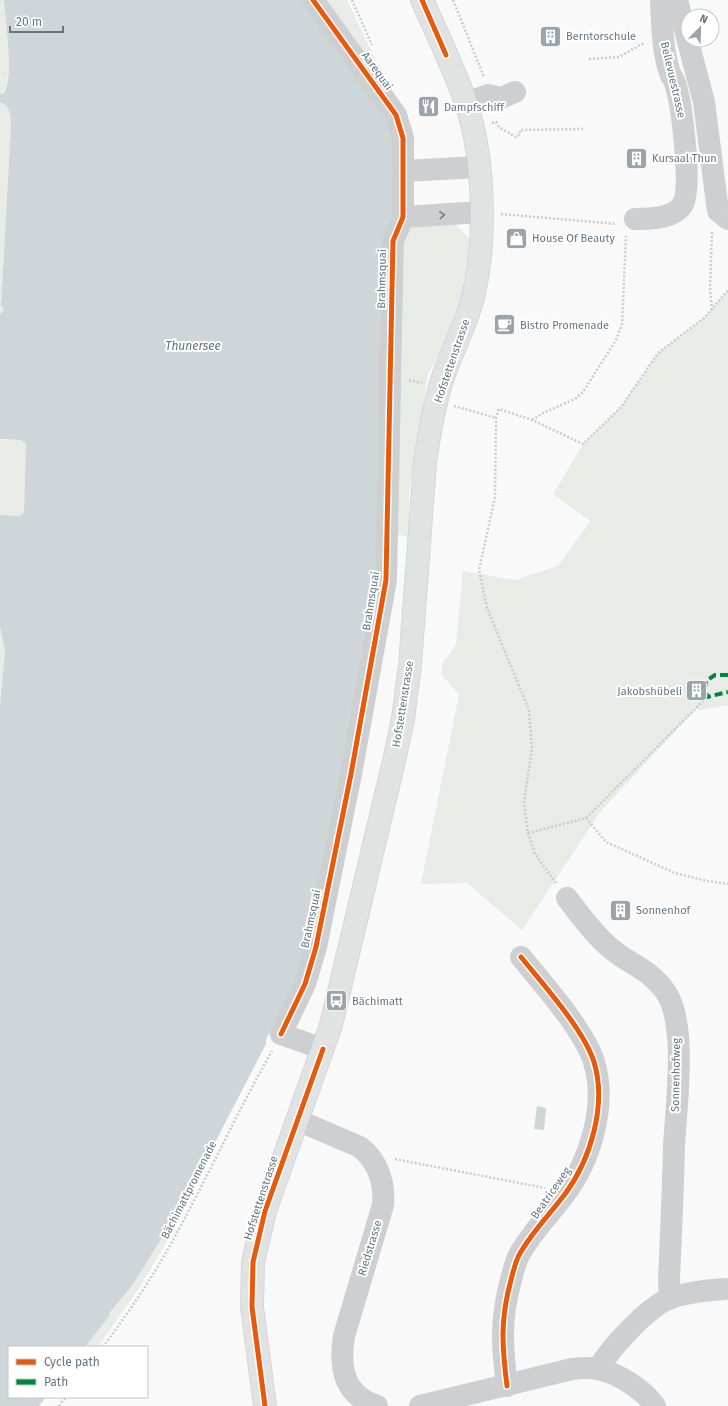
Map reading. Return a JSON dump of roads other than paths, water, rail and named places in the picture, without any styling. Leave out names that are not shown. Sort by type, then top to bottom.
[{"type":"main road","name":"Hofstettenstrasse","points":[[265,1406],[252,1307],[253,1262],[265,1211],[323,1049],[340,991],[403,719],[410,658],[425,463],[430,432],[444,377],[472,300],[489,213],[478,167],[473,130],[466,103],[422,0]]},
{"type":"street","name":"Aarequai","points":[[313,0],[396,115],[403,138],[404,166]]},
{"type":"street","name":"Bellevuestrasse","points":[[627,225],[669,215],[682,205],[686,190],[684,132],[676,85],[669,70],[663,33],[661,0]]},
{"type":"street","points":[[676,0],[704,102],[723,215]]},
{"type":"street","points":[[466,103],[488,95],[505,105]]},
{"type":"street","points":[[404,166],[478,167]]},
{"type":"street","name":"Brahmsquai","points":[[323,1049],[281,1034],[305,984],[316,947],[351,774],[386,580],[393,241],[403,217],[404,166]]},
{"type":"street","points":[[403,217],[489,213]]},
{"type":"street","name":"Sonnenhofweg","points":[[566,898],[587,924],[609,947],[648,972],[666,992],[672,1003],[677,1025],[678,1074],[669,1280],[670,1299]]},
{"type":"street","name":"Beatriceweg","points":[[507,1386],[502,1344],[502,1318],[514,1267],[519,1255],[566,1193],[580,1170],[594,1128],[598,1097],[598,1079],[594,1060],[579,1033],[522,957]]},
{"type":"street","name":"Riedstrasse","points":[[297,1120],[350,1142],[369,1154],[377,1168],[382,1184],[383,1205],[344,1336],[341,1355],[344,1373],[356,1395],[370,1404],[378,1406]]},
{"type":"street","points":[[598,1369],[613,1347],[631,1329],[670,1299],[709,1290],[728,1289]]},
{"type":"street","points":[[429,1405],[572,1369],[598,1369],[617,1376],[630,1384],[655,1406]]},
{"type":"water","name":"Thunersee","points":[[4,0],[307,0],[397,131],[396,222],[388,223],[382,539],[378,587],[302,976],[266,1039],[266,1044],[190,1191],[182,1193],[185,1201],[132,1286],[86,1346],[8,1346],[8,1398],[45,1398],[39,1406],[0,1406],[0,706],[5,651],[0,627],[0,515],[19,516],[24,513],[26,444],[21,440],[0,439],[0,314],[4,310],[1,305],[11,125],[8,109],[0,102],[0,93],[3,94],[7,87],[9,64]]},
{"type":"water","points":[[537,1106],[546,1108],[544,1130],[534,1129]]},
{"type":"place","name":"Berntorschule","points":[[550,36]]},
{"type":"place","name":"Dampfschiff","points":[[429,107]]},
{"type":"place","name":"Kursaal Thun","points":[[637,158]]},
{"type":"place","name":"House Of Beauty","points":[[517,238]]},
{"type":"place","name":"Bistro Promenade","points":[[505,325]]},
{"type":"place","name":"Jakobshübeli","points":[[697,691]]},
{"type":"place","name":"Sonnenhof","points":[[620,910]]},
{"type":"place","name":"Bächimatt","points":[[337,1001]]}]
